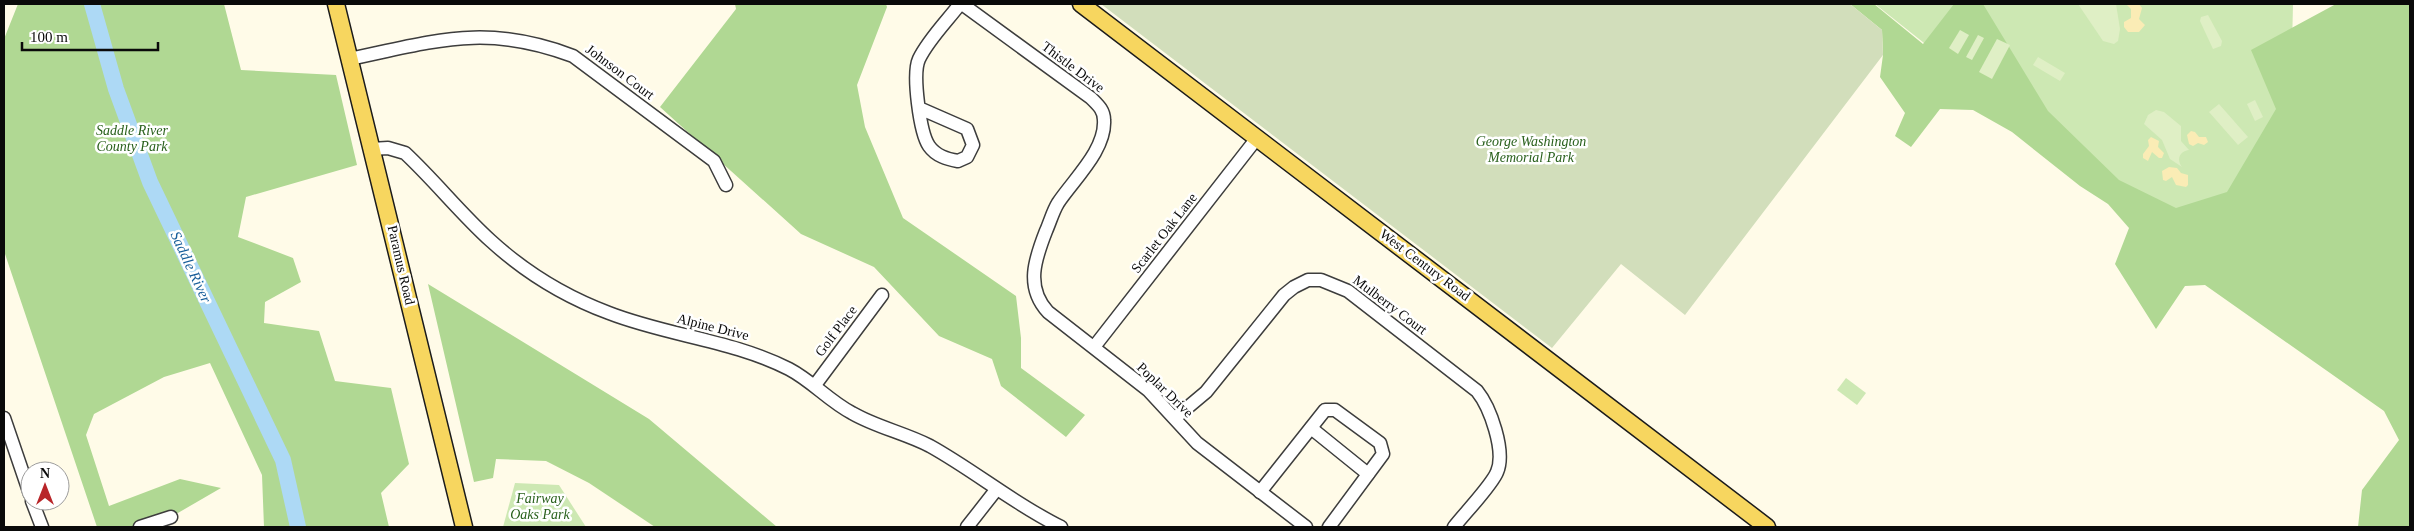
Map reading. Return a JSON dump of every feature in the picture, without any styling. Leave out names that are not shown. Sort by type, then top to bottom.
[{"type":"main road","name":"Paramus Road","points":[[336,4],[464,527]]},
{"type":"main road","name":"West Century Road","points":[[1081,4],[1767,527]]},
{"type":"street","points":[[919,108],[968,129],[973,145],[967,157],[958,161],[935,153],[927,144],[919,108],[914,72],[919,59],[961,4]]},
{"type":"street","name":"Thistle Drive","points":[[961,4],[1091,98],[1101,108],[1104,120],[1102,137],[1093,154],[1057,205],[1035,259]]},
{"type":"street","name":"Johnson Court","points":[[350,59],[460,37],[502,37],[547,46],[573,56],[714,161],[726,185]]},
{"type":"street","name":"Scarlet Oak Lane","points":[[1094,347],[1257,138]]},
{"type":"street","name":"Alpine Drive","points":[[371,149],[388,148],[405,153],[492,242],[527,270],[562,292],[608,313],[641,324],[744,349],[791,370],[815,385],[853,414],[929,446],[1032,513],[1061,527]]},
{"type":"street","name":"Poplar Drive","points":[[1035,259],[1033,285],[1039,302],[1048,312],[1148,390],[1197,444],[1306,527]]},
{"type":"street","name":"Mulberry Court","points":[[1175,418],[1206,392],[1284,295],[1308,280],[1330,282],[1348,291],[1477,391],[1484,400],[1500,448],[1497,472],[1454,527]]},
{"type":"street","name":"Golf Place","points":[[815,385],[882,295]]},
{"type":"street","points":[[1260,492],[1325,410],[1335,410],[1380,443],[1383,454],[1329,527]]},
{"type":"street","points":[[4,418],[20,465]]},
{"type":"street","points":[[1311,428],[1368,474]]},
{"type":"street","points":[[967,527],[996,490]]},
{"type":"street","points":[[36,511],[42,527]]},
{"type":"street","points":[[140,527],[171,517]]},
{"type":"green space","name":"Saddle River County Park","points":[[18,4],[224,4],[241,70],[336,75],[357,165],[246,197],[238,237],[293,258],[301,282],[265,302],[264,323],[319,331],[335,381],[391,388],[409,464],[381,493],[389,527],[264,527],[262,475],[210,363],[164,377],[94,414],[86,435],[109,506],[180,479],[221,488],[171,517],[140,527],[97,527],[4,251],[4,39]]},
{"type":"green space","points":[[735,4],[886,4],[887,7],[857,85],[865,127],[903,218],[1016,296],[1021,338],[1021,368],[1085,415],[1066,437],[1001,386],[992,359],[939,336],[874,267],[801,234],[660,107],[736,9]]},
{"type":"green space","name":"George Washington Memorial Park","points":[[1101,4],[1850,4],[1882,30],[1883,55],[1685,315],[1621,264],[1552,348]]},
{"type":"green space","points":[[1850,4],[1874,4],[1923,44],[1954,4],[1983,4],[2048,111],[2119,180],[2176,208],[2227,192],[2276,109],[2251,50],[2336,4],[2410,4],[2410,527],[2358,527],[2362,490],[2399,440],[2384,411],[2205,285],[2185,286],[2156,329],[2115,264],[2129,228],[2108,204],[2080,186],[2012,132],[1973,110],[1940,109],[1911,147],[1895,136],[1905,113],[1880,77],[1883,55],[1882,30]]},
{"type":"green space","points":[[1875,4],[2293,4],[2289,176],[2199,262]]},
{"type":"green space","points":[[2078,4],[2116,4],[2120,29],[2118,41],[2114,44],[2103,41]]},
{"type":"green space","points":[[2208,15],[2222,41],[2221,46],[2213,49],[2200,21],[2201,17]]},
{"type":"green space","points":[[1960,30],[1969,35],[1958,54],[1949,48]]},
{"type":"green space","points":[[1978,35],[1984,38],[1972,60],[1966,57]]},
{"type":"green space","points":[[1997,39],[2010,45],[1992,79],[1979,72]]},
{"type":"green space","points":[[2038,57],[2065,73],[2060,81],[2033,65]]},
{"type":"green space","points":[[2255,100],[2263,117],[2255,121],[2247,104]]},
{"type":"green space","points":[[2219,104],[2248,137],[2238,145],[2209,112]]},
{"type":"green space","points":[[2156,110],[2164,112],[2181,126],[2181,141],[2189,150],[2183,152],[2179,158],[2182,167],[2170,159],[2162,140],[2144,124],[2148,115]]},
{"type":"green space","points":[[428,284],[649,419],[777,527],[655,527],[589,483],[546,461],[496,459],[493,478],[474,482]]},
{"type":"green space","points":[[1846,378],[1866,393],[1857,405],[1837,390]]},
{"type":"green space","name":"Fairway Oaks Park","points":[[515,483],[559,485],[586,527],[503,527]]},
{"type":"sand","points":[[2126,4],[2139,4],[2142,8],[2139,19],[2145,25],[2139,32],[2128,32],[2124,27],[2124,22],[2131,18],[2131,9]]},
{"type":"sand","points":[[2191,131],[2195,132],[2199,137],[2206,137],[2208,142],[2204,145],[2198,143],[2193,146],[2189,144],[2187,135]]},
{"type":"sand","points":[[2151,137],[2159,141],[2158,147],[2164,153],[2162,158],[2159,158],[2152,152],[2148,161],[2143,158],[2143,154],[2149,146],[2148,140]]},
{"type":"sand","points":[[2169,167],[2177,168],[2181,173],[2188,175],[2188,185],[2186,187],[2176,185],[2172,177],[2166,181],[2163,180],[2162,171]]},
{"type":"waterway","name":"Saddle River","points":[[92,4],[116,89],[150,182],[283,460],[298,527]]}]
